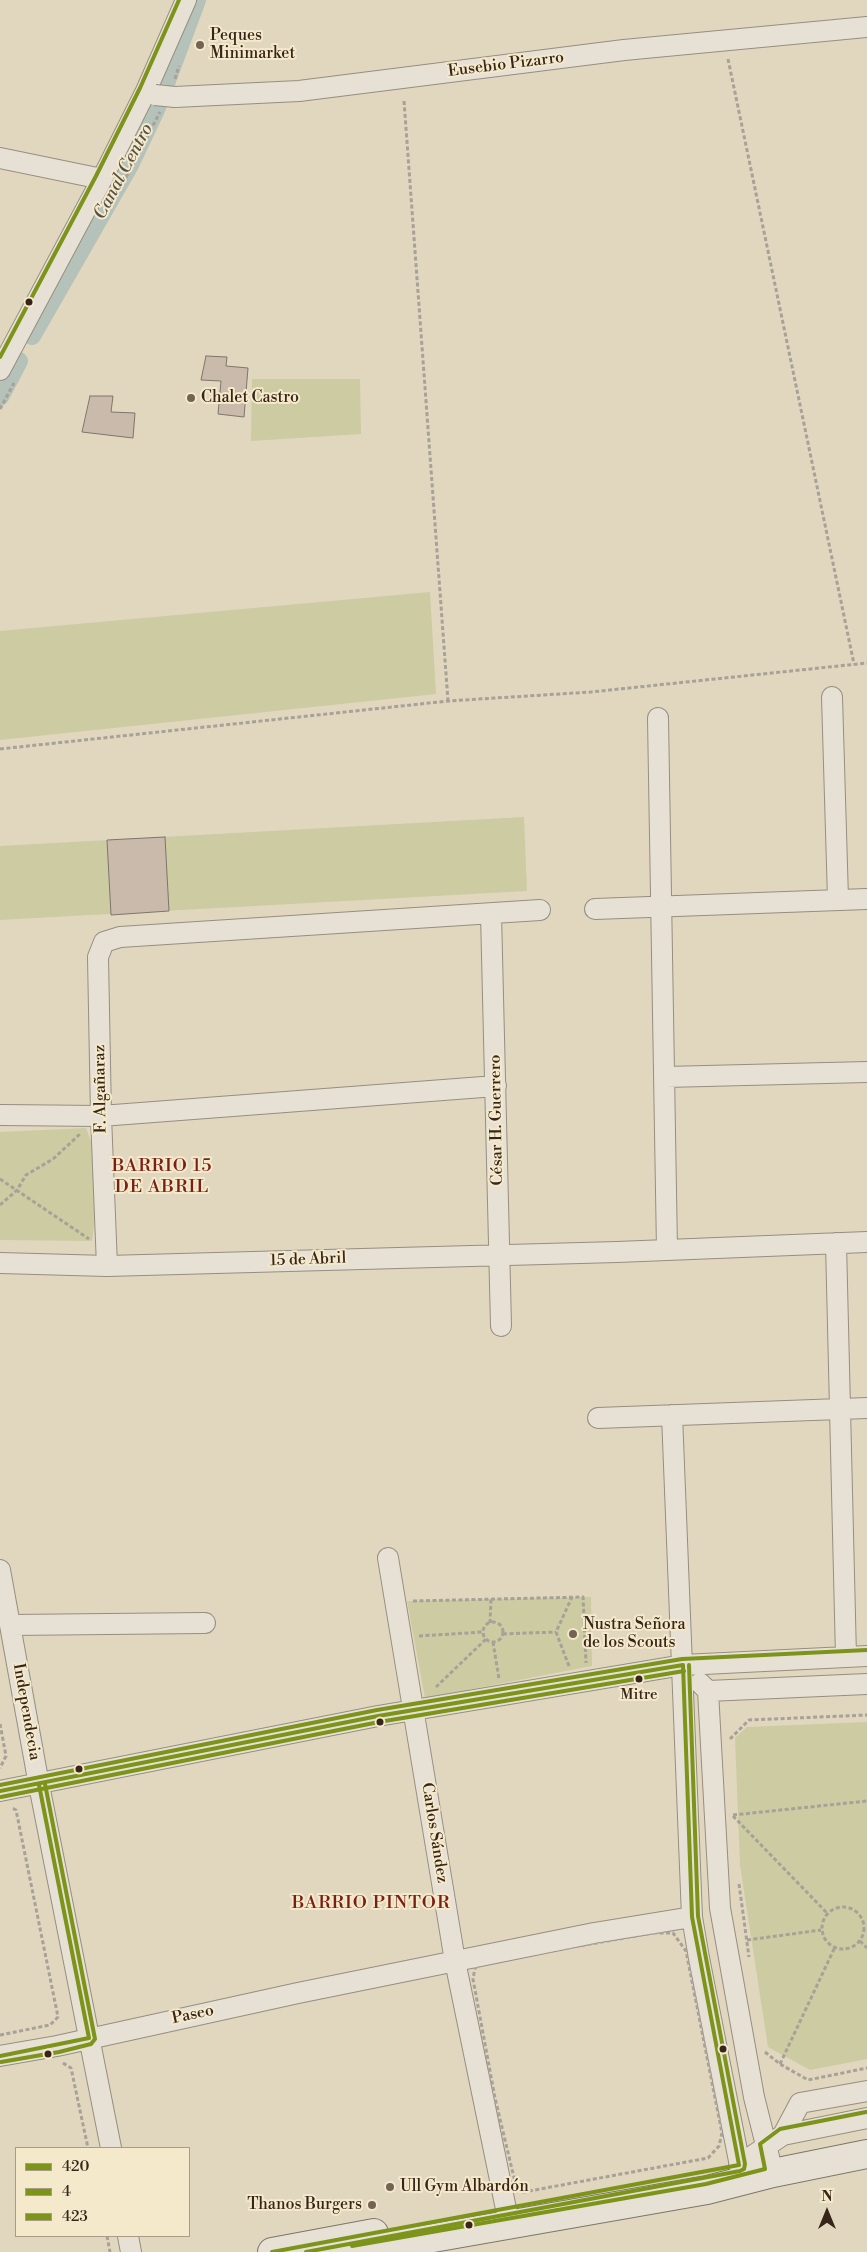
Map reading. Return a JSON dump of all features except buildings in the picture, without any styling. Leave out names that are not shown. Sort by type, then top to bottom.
[{"type":"main road","points":[[272,2252],[508,2216],[741,2173],[772,2173],[867,2154]]},
{"type":"main road","points":[[353,2252],[508,2216]]},
{"type":"street","points":[[0,370],[102,179],[151,93],[186,0]]},
{"type":"street","name":"Eusebio Pizarro","points":[[151,93],[175,97],[299,91],[624,50],[867,28]]},
{"type":"street","points":[[0,158],[102,179]]},
{"type":"street","points":[[832,697],[838,899]]},
{"type":"street","points":[[658,718],[667,1250]]},
{"type":"street","points":[[595,909],[867,899]]},
{"type":"street","points":[[491,914],[540,910]]},
{"type":"street","name":"F. Algañaraz","points":[[107,1266],[93,1122],[98,957],[104,942],[120,937],[491,914]]},
{"type":"street","name":"César H. Guerrero","points":[[491,914],[501,1326]]},
{"type":"street","points":[[665,1076],[867,1072]]},
{"type":"street","points":[[0,1115],[93,1122],[496,1086]]},
{"type":"street","name":"15 de Abril","points":[[0,1263],[107,1266],[617,1252],[867,1242]]},
{"type":"street","points":[[836,1244],[846,1657]]},
{"type":"street","points":[[598,1418],[867,1408]]},
{"type":"street","points":[[672,1415],[692,1917],[698,1958],[741,2173]]},
{"type":"street","name":"Carlos Sández","points":[[388,1558],[455,1961],[508,2216]]},
{"type":"street","name":"Independecia","points":[[0,1570],[39,1784],[111,2147]]},
{"type":"street","points":[[10,1625],[205,1623]]},
{"type":"street","points":[[0,1791],[414,1710],[683,1665],[867,1656]]},
{"type":"street","points":[[683,1665],[708,1691],[720,1908],[754,2097],[772,2173]]},
{"type":"street","points":[[708,1691],[867,1684]]},
{"type":"street","name":"Paseo","points":[[0,2056],[57,2046],[298,1993],[594,1932],[692,1917]]},
{"type":"street","points":[[783,2135],[800,2103],[867,2091]]},
{"type":"street","points":[[741,2173],[766,2146],[783,2135],[867,2118]]},
{"type":"street","points":[[128,2237],[132,2252]]},
{"type":"path","points":[[725,41],[854,664]]},
{"type":"path","points":[[404,101],[448,702]]},
{"type":"path","points":[[0,749],[448,702],[591,692],[867,663]]},
{"type":"path","points":[[0,1205],[16,1190],[26,1176],[53,1159],[93,1122]]},
{"type":"path","points":[[0,1179],[92,1241]]},
{"type":"path","points":[[572,1597],[556,1632],[569,1671],[577,1669]]},
{"type":"path","points":[[408,1601],[583,1597],[586,1667],[592,1666]]},
{"type":"path","points":[[490,1623],[491,1599]]},
{"type":"path","points":[[486,1640],[483,1632],[485,1626],[490,1623],[499,1625],[503,1634]]},
{"type":"path","points":[[414,1636],[483,1632]]},
{"type":"path","points":[[503,1634],[556,1632]]},
{"type":"path","points":[[486,1640],[493,1642],[500,1640],[503,1634]]},
{"type":"path","points":[[432,1691],[486,1640]]},
{"type":"path","points":[[493,1642],[500,1684]]},
{"type":"path","points":[[730,1749],[729,1739],[749,1720],[867,1715]]},
{"type":"path","points":[[0,1724],[6,1756],[0,1768]]},
{"type":"path","points":[[733,1816],[867,1801]]},
{"type":"path","points":[[732,1806],[733,1825]]},
{"type":"path","points":[[0,2035],[50,2025],[58,2016],[16,1810]]},
{"type":"path","points":[[733,1816],[827,1913]]},
{"type":"path","points":[[739,1884],[750,1959]]},
{"type":"path","points":[[844,1906],[854,1909],[866,1924],[860,1941],[853,1947],[844,1949],[835,1948],[828,1943],[822,1930],[822,1921],[827,1913],[835,1908],[844,1906]]},
{"type":"path","points":[[747,1940],[822,1930]]},
{"type":"path","points":[[653,1933],[673,1933],[686,1951],[722,2133],[719,2146],[708,2158],[524,2192],[519,2190],[516,2186],[496,2098],[473,1979],[475,1968],[483,1963],[653,1933]]},
{"type":"path","points":[[860,1941],[867,1948]]},
{"type":"path","points":[[780,2064],[835,1948]]},
{"type":"path","points":[[763,2050],[780,2064],[808,2080],[867,2068]]},
{"type":"path","points":[[71,2068],[88,2147]]},
{"type":"path","points":[[107,2237],[110,2252]]},
{"type":"green space","points":[[252,379],[360,379],[361,434],[251,441]]},
{"type":"green space","points":[[430,592],[436,694],[0,740],[0,631]]},
{"type":"green space","points":[[524,817],[527,891],[0,920],[0,846]]},
{"type":"green space","points":[[86,1128],[95,1152],[95,1219],[92,1241],[0,1240],[0,1132]]},
{"type":"green space","points":[[591,1597],[592,1666],[425,1698],[407,1601]]},
{"type":"green space","points":[[867,1722],[867,2059],[810,2070],[768,2047],[740,1865],[735,1738],[747,1727]]},
{"type":"waterway","name":"Canal Centro","points":[[32,336],[130,165],[156,110],[197,0]]},
{"type":"waterway","name":"Canal Centro","points":[[0,397],[19,361]]},
{"type":"transit line","name":"423","points":[[0,357],[96,176],[140,88],[179,0]]},
{"type":"transit line","name":"423","points":[[0,1785],[377,1710],[682,1659],[867,1650]]},
{"type":"transit line","name":"420","points":[[683,1665],[692,1917],[739,2165]]},
{"type":"transit line","name":"420","points":[[0,1791],[378,1716],[683,1665]]},
{"type":"transit line","name":"4","points":[[306,2252],[744,2169],[745,2164],[698,1916],[689,1665]]},
{"type":"transit line","name":"4","points":[[1,1797],[379,1722],[684,1671]]},
{"type":"transit line","name":"4","points":[[1,2062],[59,2052],[91,2044],[95,2039],[45,1784]]},
{"type":"transit line","name":"420","points":[[39,1785],[89,2038]]},
{"type":"transit line","name":"420","points":[[0,2056],[89,2038]]},
{"type":"transit line","name":"423","points":[[352,2246],[706,2184],[765,2169],[760,2144],[780,2129],[866,2112]]},
{"type":"transit line","name":"420","points":[[272,2252],[739,2165]]},
{"type":"place","name":"Peques Minimarket","points":[[200,45]]},
{"type":"place","name":"Chalet Castro","points":[[191,398]]},
{"type":"place","name":"Nustra Señora de los Scouts","points":[[573,1634]]},
{"type":"place","name":"Mitre","points":[[639,1679]]},
{"type":"place","name":"Ull Gym Albardón","points":[[390,2187]]},
{"type":"place","name":"Thanos Burgers","points":[[372,2205]]},
{"type":"district","name":"BARRIO 15 DE ABRIL","points":[[162,1177]]},
{"type":"district","name":"BARRIO PINTOR","points":[[371,1904]]}]
